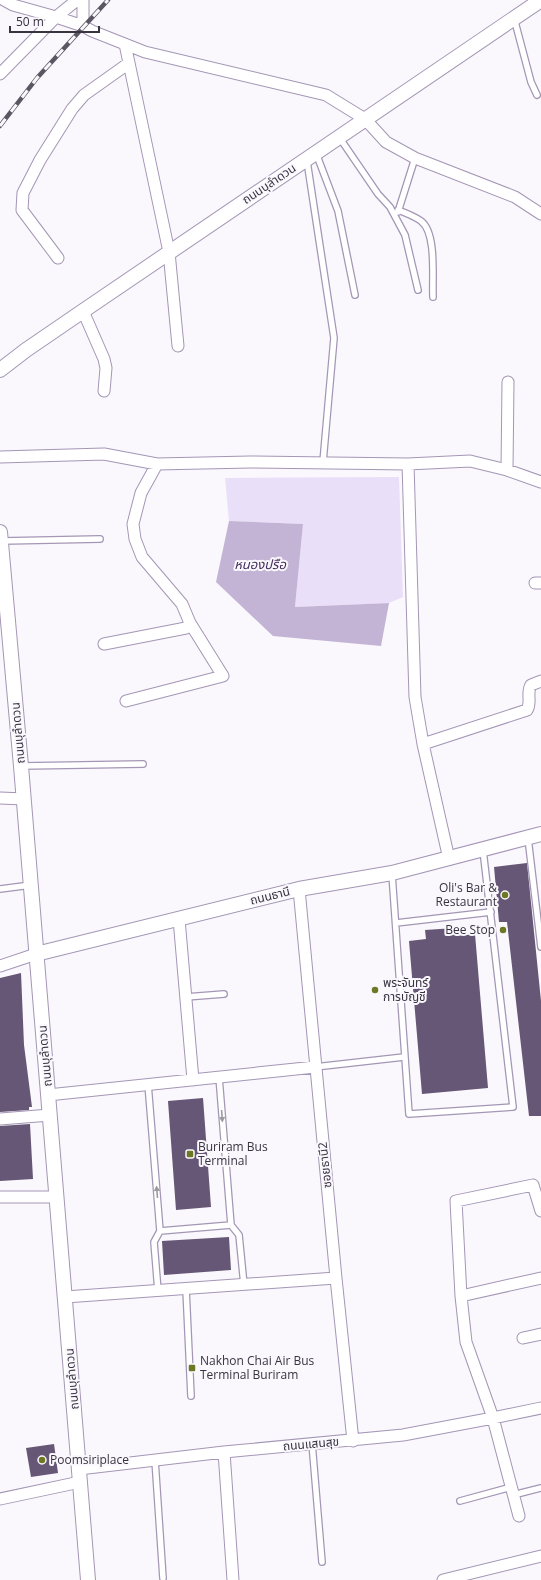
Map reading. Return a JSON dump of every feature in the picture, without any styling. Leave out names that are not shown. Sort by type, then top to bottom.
[{"type":"street","points":[[0,74],[56,17],[77,0]]},
{"type":"street","points":[[83,0],[83,26]]},
{"type":"street","name":"ถนนบุลำดวน","points":[[0,370],[26,350],[169,252],[541,0]]},
{"type":"street","points":[[8,3],[83,26],[145,52],[326,95],[365,119],[386,142],[415,158],[515,197],[541,214]]},
{"type":"street","points":[[125,44],[169,252],[178,346]]},
{"type":"street","points":[[58,258],[22,210],[23,193],[40,160],[72,109],[84,95],[129,63]]},
{"type":"street","points":[[83,311],[104,359],[106,368],[104,391]]},
{"type":"street","points":[[507,470],[508,382]]},
{"type":"street","points":[[0,457],[104,454],[157,464],[323,462],[408,464],[470,461],[507,470],[541,482]]},
{"type":"street","points":[[126,701],[223,676],[190,623],[182,604],[142,557],[134,539],[133,524],[141,493],[157,464]]},
{"type":"street","points":[[408,464],[415,697],[422,744],[450,859]]},
{"type":"street","name":"ถนนบุลำดวน","points":[[0,537],[24,799],[88,1580]]},
{"type":"street","points":[[104,644],[186,628],[190,623]]},
{"type":"street","points":[[422,744],[527,710],[530,706],[529,688],[531,685],[541,681]]},
{"type":"street","points":[[0,798],[24,799]]},
{"type":"street","name":"ถนนธานี","points":[[0,966],[36,954],[299,889],[392,873],[534,836]]},
{"type":"street","name":"ซอยธานี2","points":[[299,889],[315,1067],[353,1441]]},
{"type":"street","points":[[179,919],[193,1080]]},
{"type":"street","points":[[48,1095],[315,1067]]},
{"type":"street","points":[[0,1119],[50,1115]]},
{"type":"street","points":[[519,1516],[493,1418],[466,1342],[461,1296],[456,1201],[533,1185],[541,1211]]},
{"type":"street","points":[[0,1197],[56,1197]]},
{"type":"street","points":[[65,1297],[336,1278]]},
{"type":"street","points":[[461,1296],[541,1278]]},
{"type":"street","points":[[523,1338],[541,1334]]},
{"type":"street","name":"ถนนแสนสุข","points":[[0,1499],[80,1476],[155,1460],[403,1435],[541,1408]]},
{"type":"street","points":[[224,1452],[233,1580]]},
{"type":"street","points":[[443,1580],[466,1577],[541,1556]]},
{"type":"lane","points":[[0,5],[8,3]]},
{"type":"lane","points":[[514,18],[531,82],[537,95]]},
{"type":"lane","points":[[339,136],[378,194],[390,207],[405,235],[418,290]]},
{"type":"lane","points":[[311,155],[338,211],[355,295]]},
{"type":"lane","points":[[311,155],[334,338],[323,462]]},
{"type":"lane","points":[[396,218],[415,158]]},
{"type":"lane","points":[[398,210],[422,222],[427,229],[431,242],[433,297]]},
{"type":"lane","points":[[0,537],[100,539]]},
{"type":"lane","points":[[21,766],[143,764]]},
{"type":"lane","points":[[534,836],[541,947]]},
{"type":"lane","points":[[392,873],[409,1114],[513,1108],[483,850]]},
{"type":"lane","points":[[0,889],[31,885]]},
{"type":"lane","points":[[396,923],[491,912]]},
{"type":"lane","points":[[186,997],[224,994]]},
{"type":"lane","points":[[315,1067],[404,1057]]},
{"type":"lane","points":[[219,1077],[231,1225],[239,1235],[244,1285]]},
{"type":"lane","points":[[148,1084],[160,1231],[154,1242],[158,1291]]},
{"type":"lane","points":[[160,1231],[231,1225]]},
{"type":"lane","points":[[186,1289],[191,1396]]},
{"type":"lane","points":[[312,1444],[322,1562]]},
{"type":"lane","points":[[155,1460],[163,1578]]},
{"type":"lane","points":[[460,1501],[512,1491],[541,1488]]},
{"type":"shaded area","points":[[399,477],[403,597],[389,603],[295,607],[303,524],[229,521],[225,478]]},
{"type":"water","name":"หนองปรือ","points":[[229,521],[303,524],[295,607],[389,603],[381,646],[273,636],[216,582]]},
{"type":"building","points":[[527,863],[541,1001],[541,1116],[529,1116],[507,922],[499,922],[494,867]]},
{"type":"building","points":[[455,928],[456,936],[475,934],[488,1088],[422,1094],[409,941],[426,939],[425,930]]},
{"type":"building","points":[[21,973],[24,1045],[32,1107],[29,1107],[29,1110],[0,1112],[0,978]]},
{"type":"building","name":"Buriram Bus Terminal","points":[[203,1098],[211,1207],[176,1210],[168,1101]]},
{"type":"building","points":[[30,1124],[33,1179],[0,1181],[0,1126]]},
{"type":"building","points":[[229,1237],[231,1270],[164,1275],[162,1241]]},
{"type":"building","name":"Poomsiriplace","points":[[54,1444],[58,1473],[31,1477],[26,1448]]},
{"type":"railway","points":[[0,126],[37,78],[108,0]]},
{"type":"place","name":"Oli's Bar & Restaurant","points":[[505,895]]},
{"type":"place","name":"Bee Stop","points":[[503,930]]},
{"type":"place","name":"พระจันทร์ การบัญชี","points":[[375,990]]},
{"type":"place","name":"Buriram Bus Terminal","points":[[190,1154]]},
{"type":"place","name":"Nakhon Chai Air Bus Terminal Buriram","points":[[192,1368]]},
{"type":"place","name":"Poomsiriplace","points":[[42,1460]]}]
